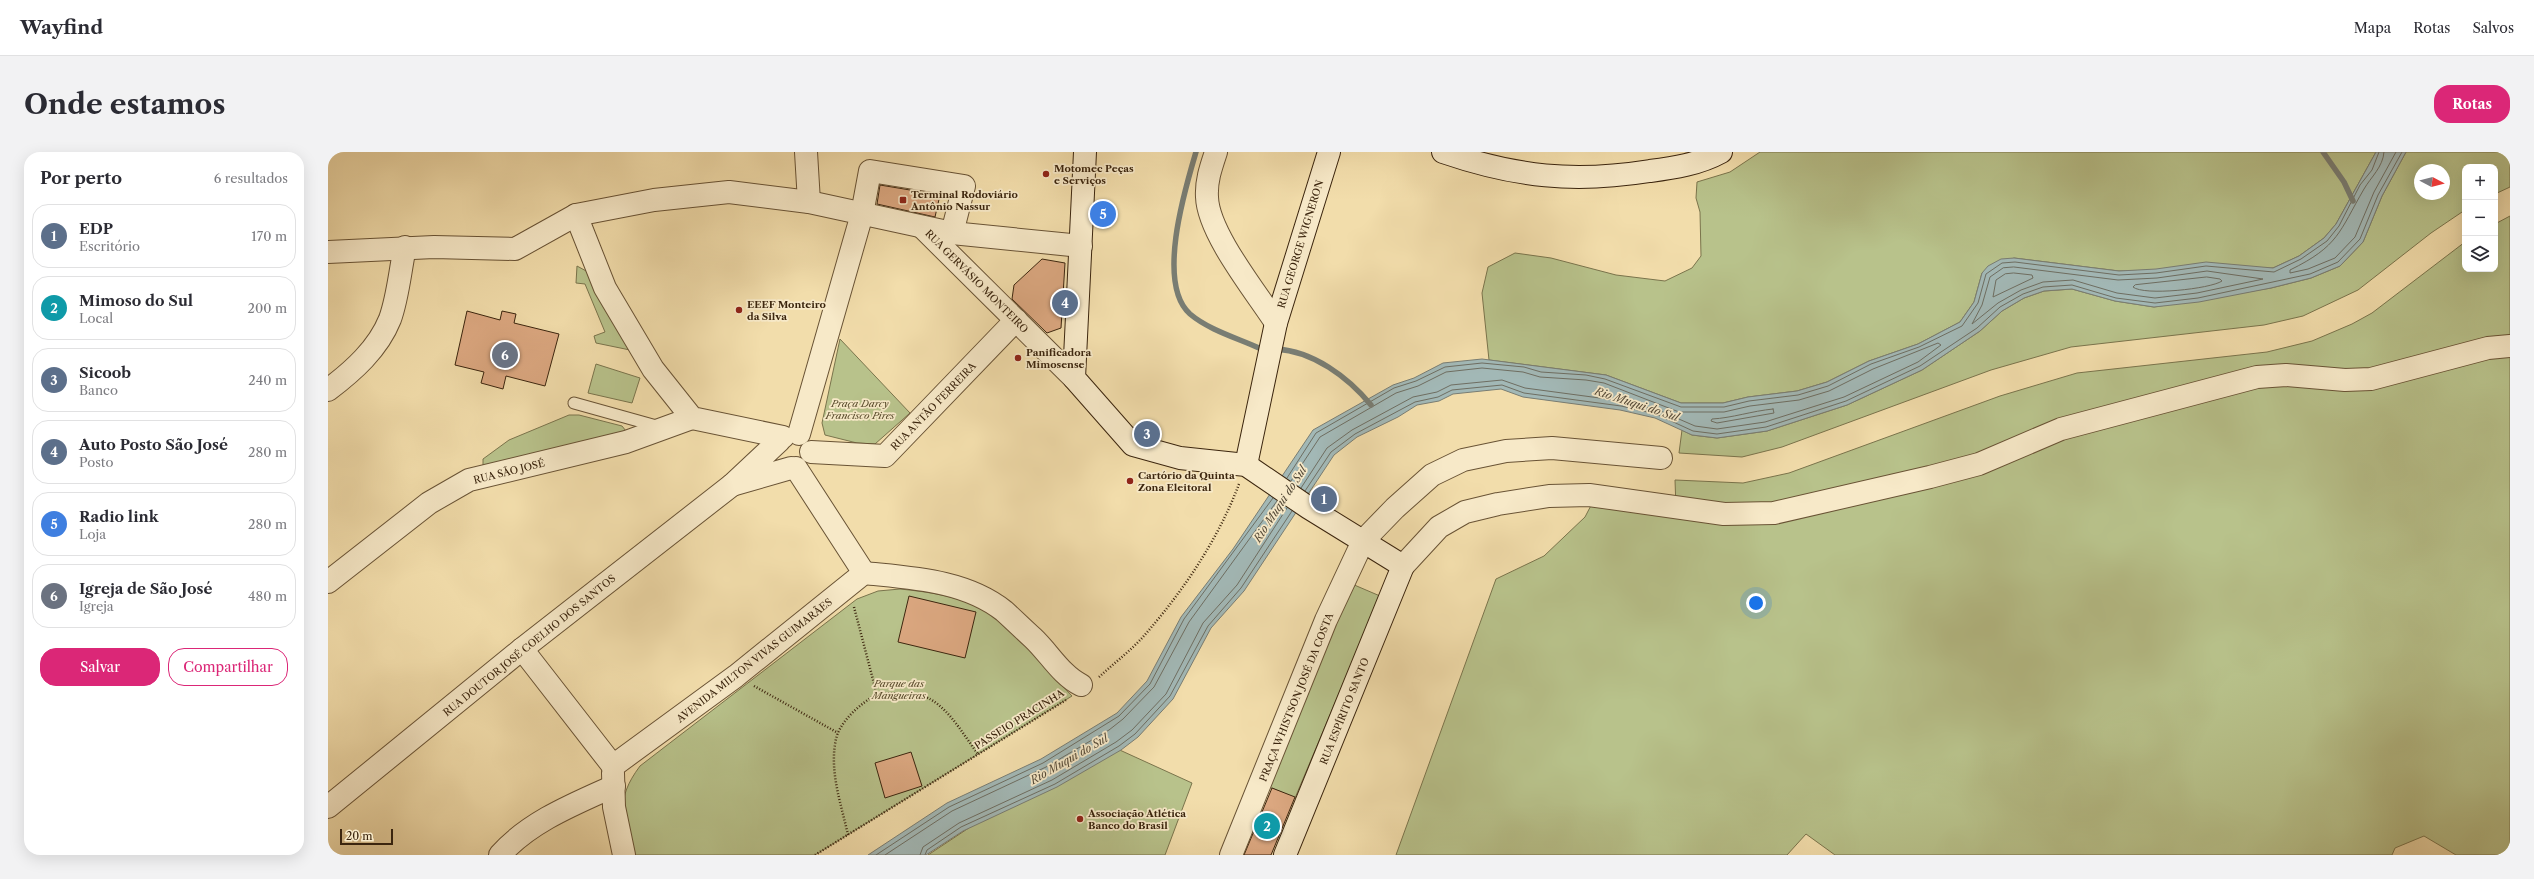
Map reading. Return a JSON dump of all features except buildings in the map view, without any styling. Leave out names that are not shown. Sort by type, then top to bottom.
[{"type":"street","points":[[806,152],[809,202]]},
{"type":"street","points":[[1074,378],[1086,152]]},
{"type":"street","points":[[1216,152],[1208,177],[1206,198],[1212,218],[1223,243],[1275,330]]},
{"type":"street","name":"RUA GEORGE WIGNERON","points":[[1246,465],[1275,330],[1329,152]]},
{"type":"street","points":[[1443,152],[1480,165],[1520,174],[1572,178],[1614,177],[1674,168],[1708,159],[1721,152]]},
{"type":"street","points":[[952,233],[964,186],[870,171],[862,214],[793,441],[776,452],[781,462],[794,468],[864,573],[934,581],[970,592],[1003,610],[1040,645],[1070,680],[1076,691]]},
{"type":"street","points":[[328,252],[406,247],[515,249],[576,215],[654,200],[729,192],[809,202],[952,233],[1081,246]]},
{"type":"street","points":[[576,215],[605,288],[654,369],[692,418],[793,441],[806,462],[794,468]]},
{"type":"street","name":"RUA GERVÁSIO MONTEIRO","points":[[922,227],[1074,378],[1133,445],[1180,458],[1246,465]]},
{"type":"street","points":[[328,390],[364,360],[377,344],[390,319],[406,247]]},
{"type":"street","name":"RUA ANTÃO FERREIRA","points":[[793,441],[885,456],[1016,320]]},
{"type":"street","points":[[1246,465],[1309,508],[1403,566],[1439,527],[1465,512],[1498,504],[1549,496],[1589,495],[1724,514],[1774,513],[1930,477],[1979,464],[2061,429],[2257,377],[2286,375],[2345,380],[2371,379],[2488,348],[2510,346]]},
{"type":"street","name":"RUA SÃO JOSÉ","points":[[328,582],[429,503],[469,480],[626,442],[666,429],[692,418]]},
{"type":"street","name":"RUA DOUTOR JOSÉ COELHO DOS SANTOS","points":[[328,807],[522,649],[732,485],[793,441]]},
{"type":"street","name":"PRAÇA WHISTSON JOSÉ DA COSTA","points":[[1231,855],[1326,620],[1363,541],[1395,508],[1432,475],[1463,460],[1506,451],[1552,448],[1661,458]]},
{"type":"street","name":"RUA DOUTOR JOSÉ COELHO DOS SANTOS","points":[[732,485],[794,468]]},
{"type":"street","name":"RUA ESPÍRITO SANTO","points":[[1285,855],[1403,566]]},
{"type":"street","name":"AVENIDA MILTON VIVAS GUIMARÃES","points":[[500,855],[513,840],[569,807],[614,776],[864,573]]},
{"type":"street","points":[[522,649],[614,776],[614,807],[624,855]]},
{"type":"lane","points":[[574,404],[666,429]]},
{"type":"path","name":"PASSEIO PRACINHA","points":[[815,855],[978,754],[1076,691],[1089,685],[1141,639],[1164,611],[1212,542],[1230,508],[1246,465]]},
{"type":"path","points":[[848,606],[853,602],[877,694]]},
{"type":"path","points":[[736,676],[838,733]]},
{"type":"path","points":[[848,835],[832,766],[838,733],[848,716],[877,694],[908,694],[930,699],[947,714],[978,754]]},
{"type":"green space","points":[[1760,152],[2376,152],[2336,224],[2324,238],[2299,256],[2273,268],[2119,271],[2014,258],[1982,273],[1974,302],[1960,322],[1918,344],[1869,361],[1827,382],[1797,391],[1748,397],[1723,403],[1681,403],[1606,375],[1489,360],[1482,293],[1488,267],[1515,253],[1551,258],[1616,275],[1665,281],[1692,268],[1701,256],[1700,212],[1696,198],[1697,182],[1730,172]]},
{"type":"green space","points":[[2406,152],[2510,152],[2510,187],[2498,193],[2498,164],[2462,164],[2462,212],[2431,233],[2358,290],[2303,316],[2264,325],[2071,347],[1991,370],[1782,447],[1742,457],[1679,453],[1682,430],[1692,435],[1717,438],[1767,431],[1847,405],[1922,370],[1980,331],[2002,311],[2024,298],[2044,291],[2072,289],[2115,301],[2154,307],[2271,288],[2311,278],[2340,266],[2363,242],[2382,196]]},
{"type":"green space","points":[[2510,216],[2510,855],[2456,855],[2424,836],[2395,848],[2392,855],[1835,855],[1806,834],[1787,855],[1396,855],[1496,579],[1544,556],[1585,517],[1597,494],[1676,509],[1675,480],[1743,483],[1789,473],[2000,396],[2077,373],[2267,352],[2312,341],[2352,324],[2372,313],[2462,244],[2462,272],[2498,272],[2498,222]]},
{"type":"green space","points":[[577,266],[588,272],[630,350],[596,343],[594,336],[605,332],[585,284],[576,283]]},
{"type":"green space","name":"Praça Darcy Francisco Pires","points":[[840,339],[910,413],[875,444],[857,443],[825,435],[822,423]]},
{"type":"green space","points":[[596,364],[640,378],[632,403],[588,393]]},
{"type":"green space","points":[[569,415],[579,415],[622,426],[626,431],[483,467],[483,459],[509,440]]},
{"type":"green space","points":[[1352,584],[1380,596],[1295,798],[1267,786]]},
{"type":"green space","name":"Parque das Mangueiras","points":[[900,589],[933,593],[955,598],[985,611],[1021,640],[1072,696],[815,855],[632,855],[623,809],[627,789],[640,766],[857,599],[878,591]]},
{"type":"green space","name":"Associação Atlética Banco do Brasil","points":[[1100,741],[1192,783],[1165,855],[928,855]]},
{"type":"water","name":"Rio Muqui do Sul","points":[[2376,152],[2406,152],[2382,196],[2363,242],[2340,266],[2311,278],[2271,288],[2199,302],[2154,307],[2115,301],[2072,289],[2044,291],[2024,298],[2002,311],[1980,331],[1922,370],[1847,405],[1767,431],[1717,438],[1692,435],[1655,418],[1620,410],[1523,397],[1501,389],[1453,394],[1439,401],[1417,405],[1398,417],[1357,437],[1334,455],[1244,591],[1211,628],[1173,699],[1138,737],[1121,750],[1057,787],[963,831],[926,855],[868,855],[947,803],[1041,759],[1117,713],[1147,681],[1181,617],[1233,549],[1313,430],[1393,385],[1414,378],[1443,363],[1482,359],[1606,375],[1681,403],[1723,403],[1748,397],[1797,391],[1827,382],[1869,361],[1918,344],[1960,322],[1974,302],[1982,273],[1988,266],[2001,259],[2014,258],[2119,271],[2156,269],[2206,262],[2273,268],[2299,256],[2324,238],[2336,224]]},
{"type":"waterway","points":[[1196,152],[1180,212],[1176,236],[1174,259],[1175,281],[1180,300],[1190,314],[1206,325],[1259,348],[1267,348]]},
{"type":"waterway","points":[[2323,152],[2344,182],[2353,201]]},
{"type":"waterway","points":[[1276,349],[1303,355],[1329,367],[1352,385],[1371,405]]},
{"type":"place","name":"Motomec Peças e Serviços","points":[[1046,174]]},
{"type":"place","name":"Terminal Rodoviário Antônio Nassur","points":[[903,200]]},
{"type":"place","name":"Radio link","points":[[1103,214]]},
{"type":"place","name":"Auto Posto São José","points":[[1065,303]]},
{"type":"place","name":"EEEF Monteiro da Silva","points":[[739,310]]},
{"type":"place","name":"Igreja de São José","points":[[505,355]]},
{"type":"place","name":"Panificadora Mimosense","points":[[1018,358]]},
{"type":"place","name":"Sicoob","points":[[1147,434]]},
{"type":"place","name":"Cartório da Quinta Zona Eleitoral","points":[[1130,481]]},
{"type":"place","name":"EDP","points":[[1324,499]]},
{"type":"place","name":"Associação Atlética Banco do Brasil","points":[[1080,819]]},
{"type":"place","name":"Mimoso do Sul","points":[[1267,826]]}]
